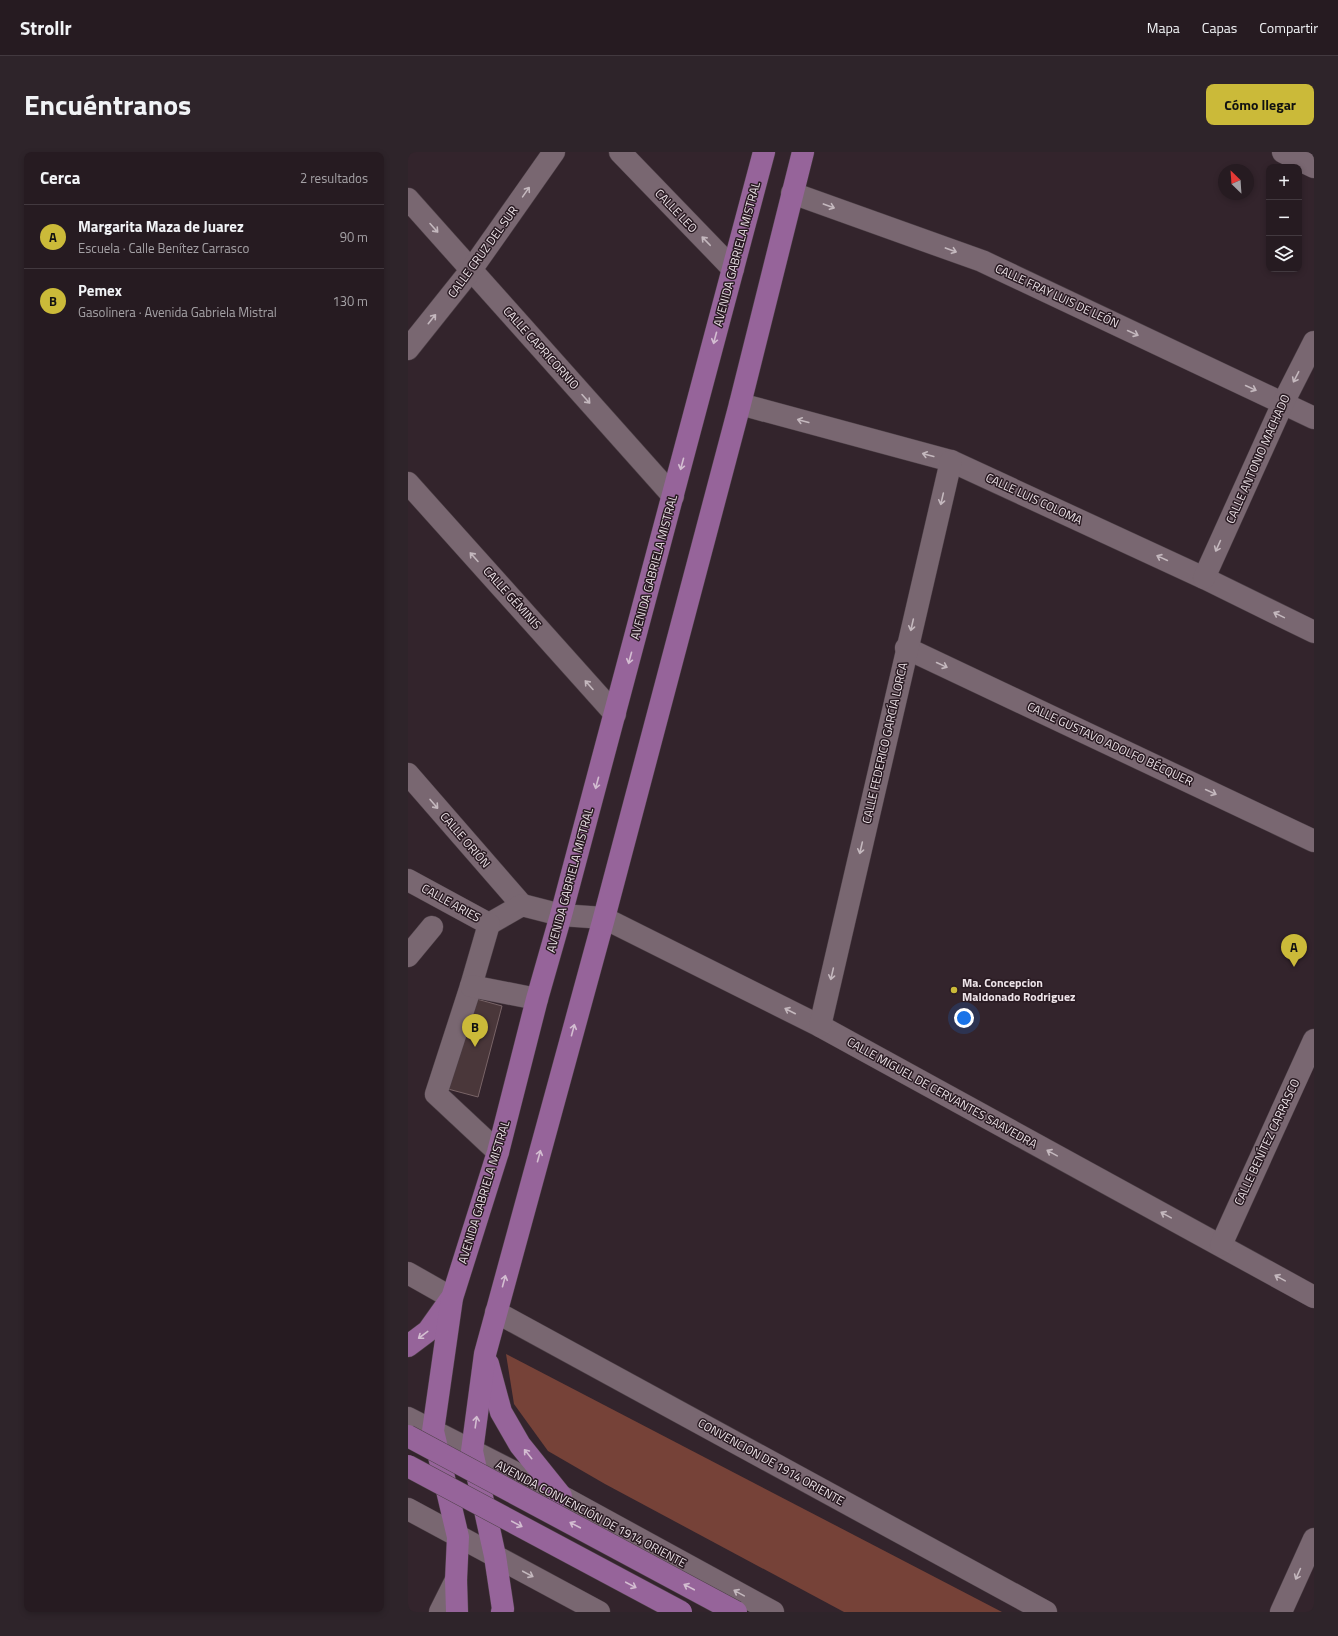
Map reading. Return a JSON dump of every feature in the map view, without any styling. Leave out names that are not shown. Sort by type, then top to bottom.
[{"type":"main road","name":"AVENIDA GABRIELA MISTRAL","points":[[457,1612],[456,1580],[458,1537],[433,1431],[452,1298],[498,1152],[537,999],[615,714],[764,152]]},
{"type":"main road","points":[[502,1612],[503,1609],[495,1556],[472,1451],[485,1354],[604,918],[740,404],[803,152]]},
{"type":"main road","points":[[408,1346],[428,1331],[452,1298]]},
{"type":"main road","points":[[485,1354],[501,1412],[520,1444],[561,1496]]},
{"type":"main road","name":"AVENIDA CONVENCIÓN DE 1914 ORIENTE","points":[[408,1436],[736,1612]]},
{"type":"main road","points":[[408,1466],[681,1612]]},
{"type":"street","name":"CALLE CRUZ DEL SUR","points":[[408,349],[472,270],[554,152]]},
{"type":"street","name":"CALLE LEO","points":[[620,152],[733,269]]},
{"type":"street","points":[[1283,152],[1314,167]]},
{"type":"street","name":"CALLE FRAY LUIS DE LEÓN","points":[[792,193],[982,261],[1314,418]]},
{"type":"street","name":"CALLE CAPRICORNIO","points":[[408,200],[673,496]]},
{"type":"street","name":"CALLE ANTONIO MACHADO","points":[[1204,578],[1283,403],[1314,342]]},
{"type":"street","name":"CALLE LUIS COLOMA","points":[[740,404],[951,461],[1204,578],[1314,632]]},
{"type":"street","name":"CALLE FEDERICO GARCÍA LORCA","points":[[820,1026],[906,648],[951,461]]},
{"type":"street","name":"CALLE GÉMINIS","points":[[408,483],[615,714]]},
{"type":"street","name":"CALLE GUSTAVO ADOLFO BÉCQUER","points":[[906,648],[1314,841]]},
{"type":"street","name":"CALLE ORIÓN","points":[[408,774],[522,905]]},
{"type":"street","name":"CALLE ARIES","points":[[408,880],[489,924],[522,905]]},
{"type":"street","points":[[522,905],[561,915]]},
{"type":"street","name":"CALLE MIGUEL DE CERVANTES SAAVEDRA","points":[[561,915],[604,918],[820,1026],[1314,1297]]},
{"type":"street","points":[[489,924],[471,986],[436,1094],[498,1152]]},
{"type":"street","points":[[408,956],[432,927]]},
{"type":"street","points":[[471,986],[537,999]]},
{"type":"street","name":"CALLE BENÍTEZ CARRASCO","points":[[1220,1245],[1314,1040]]},
{"type":"street","points":[[408,1273],[452,1298]]},
{"type":"street","name":"CONVENCION DE 1914 ORIENTE","points":[[496,1312],[1046,1612]]},
{"type":"street","name":"AVENIDA CONVENCIÓN DE 1914 ORIENTE","points":[[408,1418],[561,1496],[773,1612]]},
{"type":"street","points":[[408,1508],[458,1537],[495,1556],[566,1604],[599,1612]]},
{"type":"street","points":[[1281,1612],[1314,1539]]},
{"type":"street","points":[[440,1612],[456,1580]]},
{"type":"shaded area","points":[[506,1354],[1002,1612],[844,1612],[605,1484],[548,1451],[514,1404]]},
{"type":"building","points":[[473,998],[502,1006],[478,1097],[448,1089]]},
{"type":"place","name":"Margarita Maza de Juarez","points":[[1294,967]]},
{"type":"place","name":"Ma. Concepcion Maldonado Rodriguez","points":[[954,990]]},
{"type":"place","name":"Pemex","points":[[475,1047]]}]
